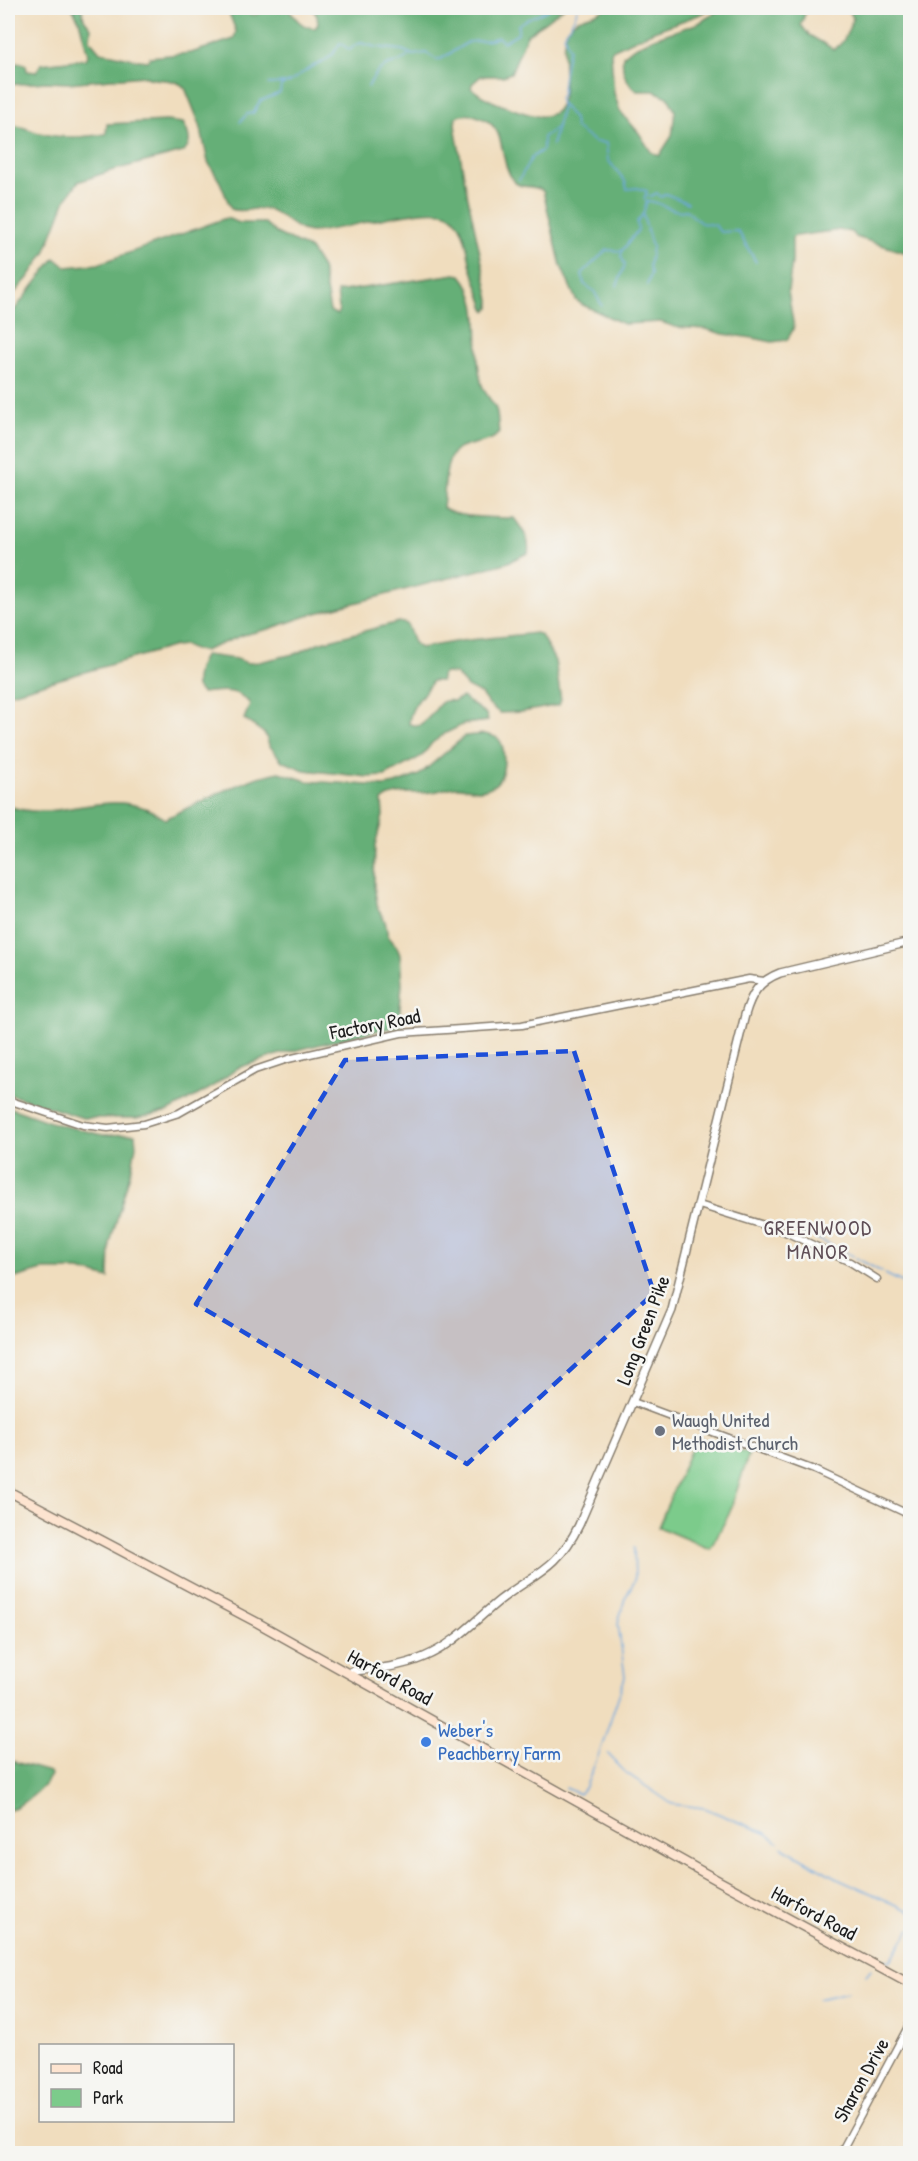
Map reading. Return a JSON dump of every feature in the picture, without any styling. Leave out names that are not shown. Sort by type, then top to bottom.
[{"type":"main road","name":"Harford Road","points":[[8,1491],[211,1598],[672,1855],[910,1984]]},
{"type":"street","points":[[764,981],[788,971],[910,942]]},
{"type":"street","name":"Factory Road","points":[[8,1100],[83,1125],[108,1128],[144,1124],[179,1113],[238,1079],[266,1066],[387,1036],[420,1031],[522,1025],[749,980],[764,981]]},
{"type":"street","name":"Long Green Pike","points":[[350,1674],[352,1671],[401,1665],[437,1651],[460,1636],[500,1600],[554,1563],[564,1551],[574,1534],[672,1310],[748,1006],[756,989],[764,981]]},
{"type":"street","points":[[699,1205],[783,1231],[850,1262],[877,1279]]},
{"type":"street","points":[[633,1402],[814,1470],[910,1515]]},
{"type":"street","name":"Sharon Drive","points":[[840,2154],[910,2023]]},
{"type":"highlighted area","points":[[574,1051],[654,1293],[467,1464],[196,1304],[345,1060]]},
{"type":"green space","points":[[72,8],[82,8],[84,19],[91,28],[90,40],[100,52],[148,61],[150,57],[191,53],[234,39],[236,31],[227,8],[241,8],[253,15],[258,14],[263,8],[288,8],[296,19],[310,28],[315,28],[318,24],[317,16],[312,8],[364,8],[436,14],[432,8],[563,8],[527,35],[511,73],[503,76],[481,76],[471,88],[497,103],[525,113],[543,116],[555,112],[561,102],[564,88],[564,42],[567,30],[575,21],[605,8],[711,8],[704,13],[654,31],[612,50],[614,93],[620,111],[639,133],[651,152],[659,156],[672,136],[675,111],[668,97],[654,91],[637,91],[629,83],[623,71],[623,56],[633,48],[654,38],[699,23],[722,8],[807,8],[801,25],[809,35],[833,49],[840,44],[848,32],[853,18],[848,8],[910,8],[910,254],[840,230],[792,238],[792,262],[788,291],[794,328],[787,340],[772,342],[705,329],[675,327],[661,322],[624,324],[576,300],[561,266],[543,191],[516,183],[508,171],[495,128],[479,117],[465,115],[456,117],[455,125],[490,300],[490,308],[486,311],[460,227],[452,216],[442,212],[408,214],[312,232],[300,229],[267,209],[240,211],[231,209],[220,182],[208,162],[200,125],[185,88],[180,84],[144,76],[68,83],[8,85],[8,64],[22,63],[26,65],[27,71],[36,72],[41,64],[86,59],[88,55],[79,20]]},
{"type":"green space","points":[[166,121],[183,123],[189,139],[186,149],[183,152],[78,182],[66,199],[45,253],[28,278],[8,300],[8,125],[52,136],[75,137],[106,134],[107,124]]},
{"type":"green space","points":[[226,218],[240,223],[265,223],[276,233],[310,249],[322,268],[330,311],[337,315],[339,310],[337,292],[455,274],[461,275],[474,300],[478,328],[479,371],[483,388],[496,409],[499,433],[490,440],[460,448],[451,456],[447,469],[443,508],[449,512],[467,516],[514,518],[527,539],[528,553],[506,563],[243,635],[204,651],[185,645],[175,646],[8,694],[8,318],[55,258],[66,267],[98,264]]},
{"type":"green space","points":[[399,622],[407,624],[414,643],[420,648],[460,641],[536,633],[541,635],[555,661],[561,700],[559,705],[522,712],[500,713],[489,705],[481,694],[467,687],[456,674],[445,673],[441,676],[441,681],[432,681],[412,712],[409,724],[418,726],[442,702],[454,701],[462,697],[486,714],[488,721],[464,724],[432,743],[422,756],[385,776],[368,777],[304,770],[282,761],[269,745],[265,734],[244,719],[250,704],[245,699],[228,691],[202,693],[196,687],[198,670],[205,655],[237,659],[247,663],[259,662],[298,653],[318,643]]},
{"type":"green space","points":[[485,734],[498,738],[503,750],[503,771],[501,777],[492,786],[478,790],[456,787],[432,792],[399,794],[382,801],[383,816],[375,845],[374,886],[378,909],[385,921],[388,936],[400,955],[402,1026],[277,1055],[238,1068],[209,1089],[169,1111],[137,1118],[83,1118],[8,1094],[8,806],[42,811],[93,804],[128,804],[148,809],[165,819],[225,790],[258,777],[279,772],[307,781],[384,786],[419,775],[465,736]]},
{"type":"green space","points":[[8,1107],[56,1124],[103,1135],[135,1134],[136,1146],[132,1167],[110,1243],[109,1278],[79,1270],[43,1270],[8,1280]]},
{"type":"green space","points":[[696,1437],[749,1454],[729,1514],[710,1549],[658,1527]]},
{"type":"green space","points":[[8,1760],[50,1772],[51,1775],[32,1796],[8,1811]]},
{"type":"waterway","points":[[240,122],[247,114],[253,113],[260,101],[280,93],[281,85],[323,62],[333,54],[340,43],[350,50],[361,43],[402,50],[413,55],[426,53],[435,59],[441,59],[468,42],[498,37],[503,42],[518,33],[518,25],[522,22],[551,8]]},
{"type":"waterway","points":[[552,146],[562,107],[559,98],[562,94],[569,48],[564,35],[577,8]]},
{"type":"waterway","points":[[368,87],[382,68],[410,55]]},
{"type":"waterway","points":[[268,84],[284,83]]},
{"type":"waterway","points":[[561,103],[574,119],[575,128],[595,142],[606,143],[608,160],[625,181],[627,189],[637,188],[647,191],[643,214],[637,222],[638,230],[622,251]]},
{"type":"waterway","points":[[519,180],[532,157],[543,150],[543,137],[557,127]]},
{"type":"waterway","points":[[646,195],[651,196],[657,193],[661,197],[666,194],[688,203]]},
{"type":"waterway","points":[[647,201],[676,210],[686,210],[701,223],[715,225],[720,232],[738,231],[756,262]]},
{"type":"waterway","points":[[643,215],[652,247],[649,266],[651,274],[647,285]]},
{"type":"waterway","points":[[602,306],[594,291],[584,284],[582,274],[606,250],[622,251]]},
{"type":"waterway","points":[[617,286],[625,265],[621,256],[622,252]]},
{"type":"waterway","points":[[780,1226],[807,1235]]},
{"type":"waterway","points":[[816,1238],[853,1256]]},
{"type":"waterway","points":[[856,1258],[882,1272]]},
{"type":"waterway","points":[[885,1274],[910,1286]]},
{"type":"waterway","points":[[566,1788],[579,1794],[586,1786],[625,1677],[618,1623],[625,1598],[635,1580],[634,1548]]},
{"type":"waterway","points":[[608,1754],[625,1772],[672,1804],[704,1808],[766,1833],[779,1843]]},
{"type":"waterway","points":[[782,1847],[833,1876],[910,1911]]},
{"type":"waterway","points":[[877,1959],[890,1961],[910,1929]]},
{"type":"waterway","points":[[866,1975],[871,1969]]},
{"type":"waterway","points":[[818,1999],[848,1992]]},
{"type":"place","name":"Waugh United Methodist Church","points":[[660,1431]]},
{"type":"place","name":"Weber's Peachberry Farm","points":[[426,1742]]},
{"type":"district","name":"GREENWOOD MANOR","points":[[818,1240]]}]
